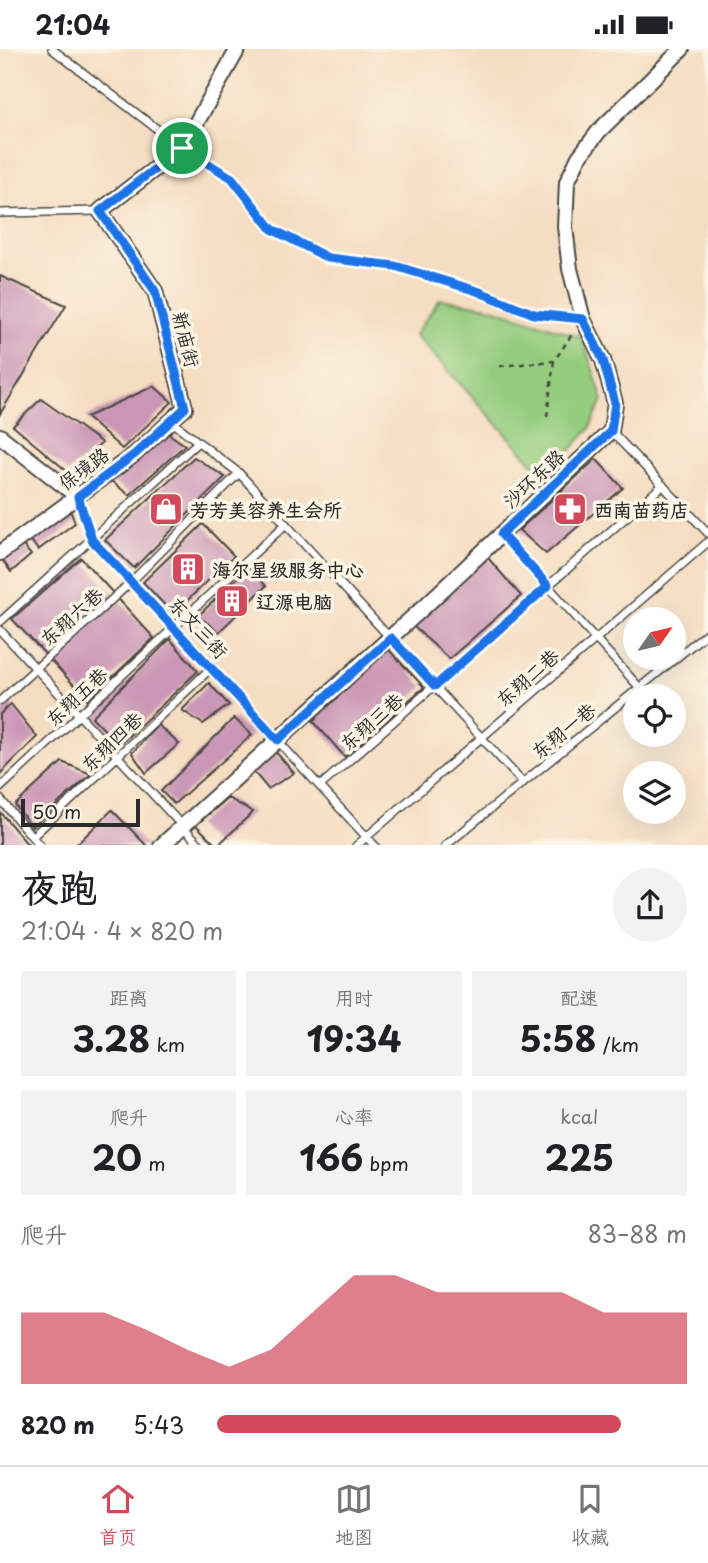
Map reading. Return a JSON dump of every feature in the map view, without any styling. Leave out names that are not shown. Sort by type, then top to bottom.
[{"type":"street","points":[[100,211],[182,148],[238,49]]},
{"type":"street","points":[[611,431],[615,403],[603,360],[583,319],[570,269],[565,227],[567,182],[579,157],[599,131],[682,49]]},
{"type":"street","name":"新庙街","points":[[100,211],[155,291],[185,408]]},
{"type":"street","name":"保境路","points":[[2,546],[78,497],[135,454],[185,408]]},
{"type":"street","name":"沙环东路","points":[[161,845],[391,638],[611,431]]},
{"type":"street","points":[[0,436],[78,497]]},
{"type":"lane","points":[[52,49],[182,148],[232,178],[272,229],[328,258],[395,266],[477,291],[534,314],[583,319]]},
{"type":"lane","points":[[0,213],[100,211]]},
{"type":"lane","points":[[171,421],[239,473],[523,783]]},
{"type":"lane","points":[[611,431],[708,533]]},
{"type":"lane","points":[[0,622],[198,442]]},
{"type":"lane","name":"东翔六巷","points":[[0,701],[131,582],[239,473]]},
{"type":"lane","name":"东翔三巷","points":[[320,786],[663,485]]},
{"type":"lane","name":"东文三街","points":[[78,497],[92,540],[375,845]]},
{"type":"lane","name":"东翔五巷","points":[[0,788],[286,524]]},
{"type":"lane","points":[[501,534],[636,684]]},
{"type":"lane","name":"东翔二巷","points":[[356,845],[708,542]]},
{"type":"lane","points":[[0,630],[201,845]]},
{"type":"lane","name":"东翔一巷","points":[[645,684],[708,632]]},
{"type":"lane","name":"东翔四巷","points":[[33,837],[211,668]]},
{"type":"lane","name":"东翔一巷","points":[[445,845],[623,702]]},
{"type":"lane","points":[[0,799],[40,845]]},
{"type":"path","points":[[547,416],[554,361],[583,319]]},
{"type":"path","points":[[500,366],[554,361]]},
{"type":"green space","points":[[440,299],[489,307],[582,337],[603,400],[589,430],[546,477],[415,335]]},
{"type":"building","points":[[0,276],[66,305],[0,414]]},
{"type":"building","points":[[154,386],[172,402],[122,449],[86,417]]},
{"type":"building","points":[[41,399],[102,443],[68,472],[13,426]]},
{"type":"building","points":[[166,432],[185,445],[129,495],[111,481]]},
{"type":"building","name":"芳芳美容养生会所","points":[[194,457],[225,477],[134,568],[105,540]]},
{"type":"building","name":"西南苗药店","points":[[596,459],[623,488],[546,554],[519,530]]},
{"type":"building","points":[[70,510],[75,523],[38,550],[30,539]]},
{"type":"building","name":"海尔星级服务中心","points":[[203,524],[234,556],[173,614],[143,582]]},
{"type":"building","points":[[22,544],[31,555],[11,572],[1,558]]},
{"type":"building","points":[[81,558],[154,638],[88,700],[12,619]]},
{"type":"building","points":[[488,558],[521,596],[449,659],[413,626]]},
{"type":"building","name":"辽源电脑","points":[[249,567],[266,586],[219,632],[198,616]]},
{"type":"building","points":[[170,639],[198,671],[119,745],[92,717]]},
{"type":"building","points":[[388,649],[424,687],[345,757],[313,721]]},
{"type":"building","points":[[209,683],[229,705],[203,724],[182,710]]},
{"type":"building","points":[[11,704],[37,737],[0,774],[0,714]]},
{"type":"building","points":[[234,718],[252,735],[174,804],[161,791]]},
{"type":"building","points":[[158,725],[179,744],[146,773],[132,753]]},
{"type":"building","points":[[274,750],[294,773],[268,789],[253,771]]},
{"type":"building","points":[[62,762],[91,774],[32,827],[15,805]]},
{"type":"building","points":[[228,798],[253,812],[218,845],[196,825]]},
{"type":"building","points":[[112,810],[146,845],[76,845]]},
{"type":"building","points":[[0,812],[28,845],[0,845]]},
{"type":"place","name":"芳芳美容养生会所","points":[[166,509]]},
{"type":"place","name":"西南苗药店","points":[[570,509]]},
{"type":"place","name":"海尔星级服务中心","points":[[188,569]]},
{"type":"place","name":"辽源电脑","points":[[232,601]]},
{"type":"route","points":[[182,148],[232,178],[272,229],[328,258],[395,266],[477,291],[534,314],[583,319],[603,360],[615,403],[611,431],[501,534],[548,586],[435,686],[391,638],[278,740],[92,540],[78,497],[135,454],[185,408],[155,291],[100,211],[182,148]]}]
